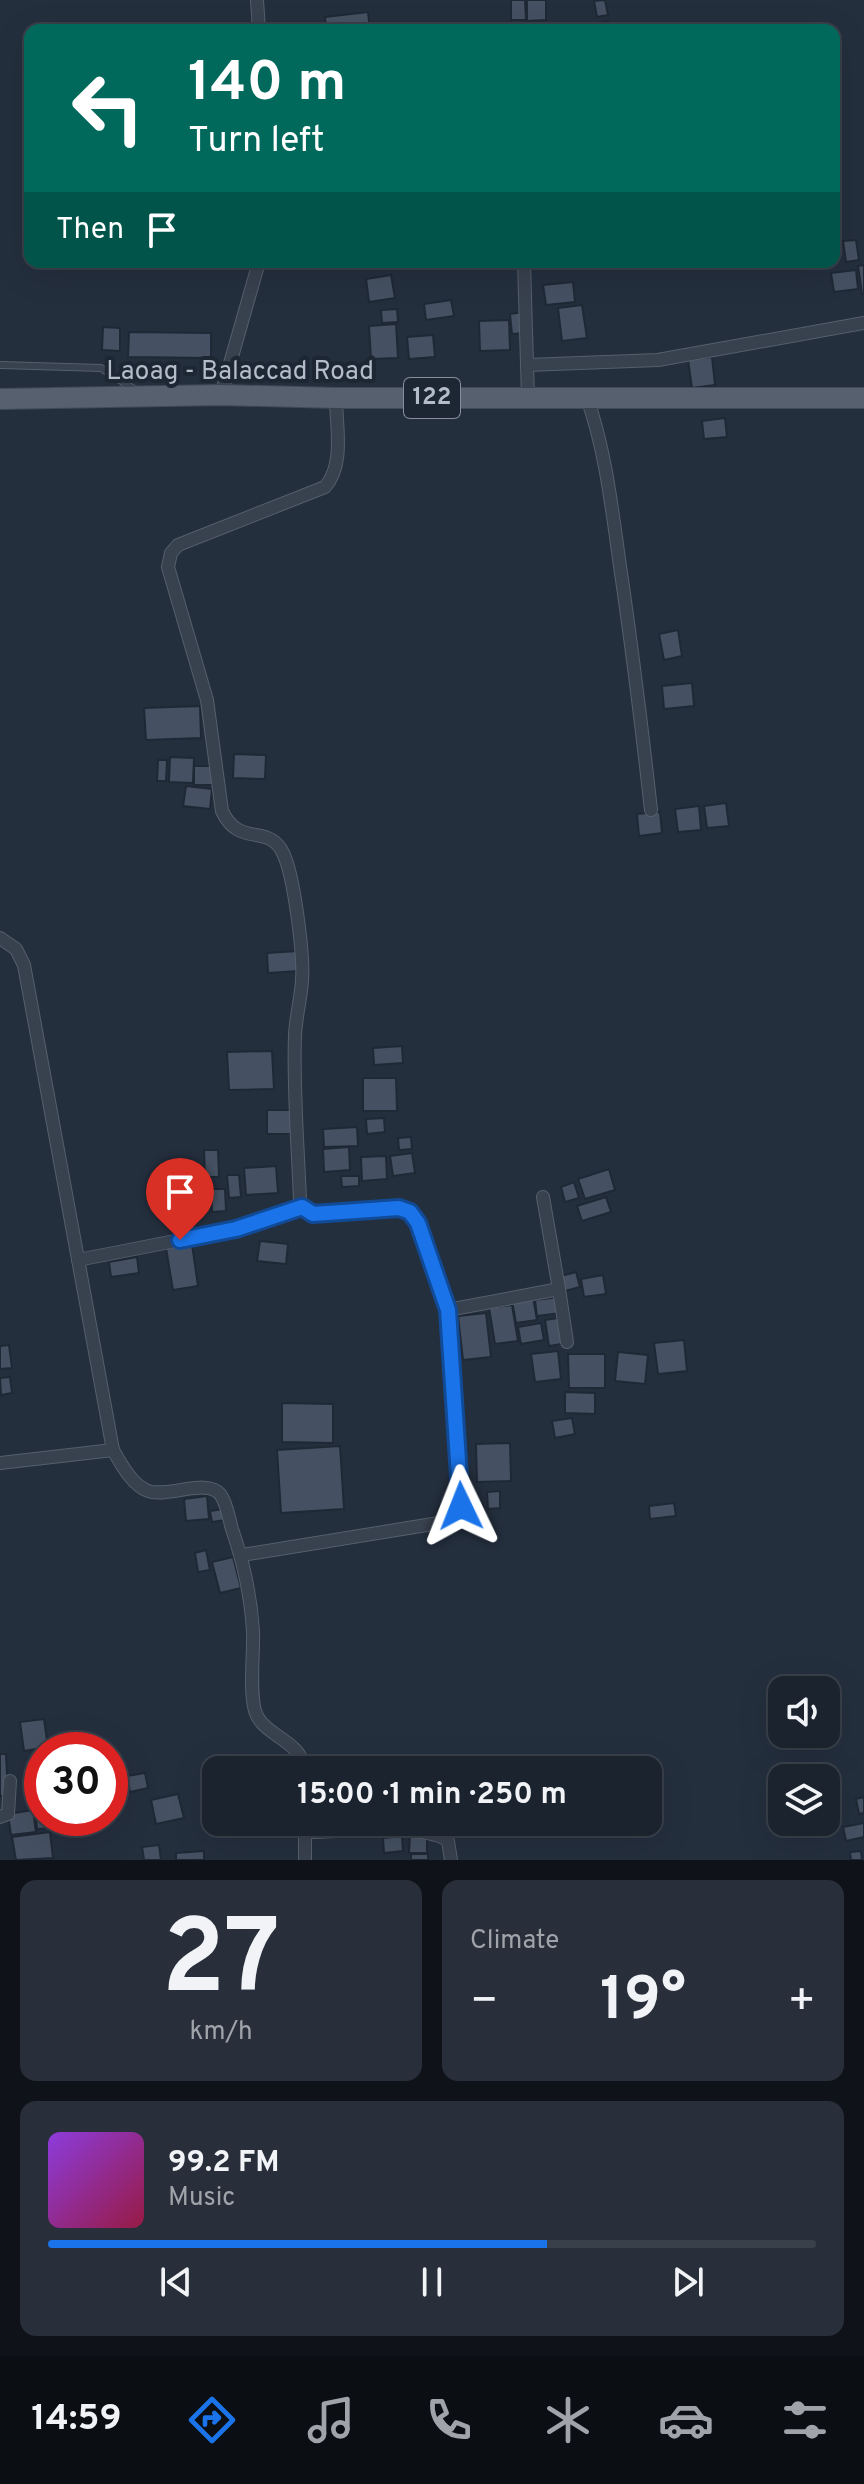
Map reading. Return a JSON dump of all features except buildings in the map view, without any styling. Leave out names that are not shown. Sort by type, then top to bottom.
[{"type":"main road","name":"Laoag - Balaccad Road","points":[[0,399],[221,395],[336,398],[864,398]]},
{"type":"street","points":[[257,0],[259,24]]},
{"type":"street","points":[[221,395],[257,268]]},
{"type":"street","points":[[524,268],[528,398]]},
{"type":"street","points":[[527,365],[688,357],[829,327],[864,323]]},
{"type":"street","points":[[302,1207],[295,1034],[302,963],[289,869],[283,851],[275,841],[235,831],[222,811],[207,700],[168,567],[171,553],[178,545],[325,487],[333,478],[337,463],[336,398]]},
{"type":"street","points":[[587,398],[598,432],[609,490],[651,810]]},
{"type":"street","points":[[0,938],[16,949],[24,965],[113,1450],[135,1482],[148,1491],[209,1488],[221,1496],[242,1555],[253,1626],[256,1712],[265,1726],[300,1756]]},
{"type":"street","points":[[543,1197],[567,1342]]},
{"type":"street","points":[[78,1260],[236,1229],[302,1207]]},
{"type":"street","points":[[242,1555],[445,1522],[457,1516],[461,1506],[448,1310],[418,1223],[410,1212],[399,1208],[313,1214],[302,1207]]},
{"type":"street","points":[[448,1310],[559,1289]]},
{"type":"street","points":[[0,1463],[113,1450]]},
{"type":"street","points":[[0,1817],[8,1814],[10,1781]]},
{"type":"street","points":[[305,1836],[305,1860]]},
{"type":"street","points":[[439,1836],[448,1841],[451,1860]]},
{"type":"lane","points":[[0,365],[101,368],[147,397]]},
{"type":"route","points":[[180,1240],[236,1229],[302,1207],[313,1214],[399,1208],[410,1212],[418,1223],[448,1310],[461,1506]]}]
